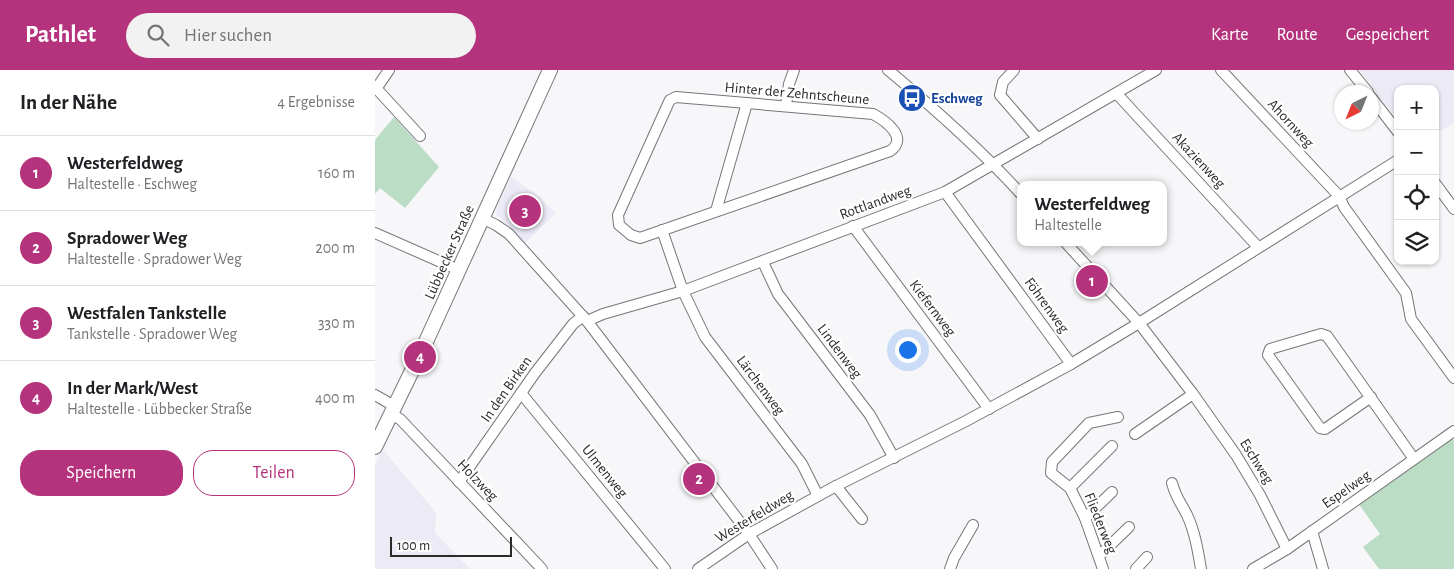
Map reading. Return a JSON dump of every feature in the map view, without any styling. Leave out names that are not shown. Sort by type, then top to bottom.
[{"type":"street","points":[[389,70],[376,88],[420,136]]},
{"type":"street","name":"Lübbecker Straße","points":[[375,447],[459,270],[549,70]]},
{"type":"street","points":[[786,105],[789,84],[794,70]]},
{"type":"street","points":[[888,70],[952,124],[993,163],[1017,190]]},
{"type":"street","points":[[1014,70],[1003,82],[999,95],[1037,139]]},
{"type":"street","name":"Rottlandweg","points":[[585,318],[683,291],[945,192],[1156,70]]},
{"type":"street","name":"Ahornweg","points":[[1221,70],[1339,196],[1344,207],[1406,293],[1411,319],[1454,378]]},
{"type":"street","points":[[1350,70],[1362,85]]},
{"type":"street","name":"Akazienweg","points":[[1117,94],[1258,247]]},
{"type":"street","name":"Hinter der Zehntscheune","points":[[676,97],[786,105],[873,114],[897,134],[899,138],[898,143],[891,151],[640,238],[635,237],[619,224],[618,215],[670,100],[676,97]]},
{"type":"street","points":[[716,211],[747,103]]},
{"type":"street","points":[[1379,107],[1396,130]]},
{"type":"street","name":"Westerfeldweg","points":[[698,569],[712,565],[749,534],[836,486],[989,409],[1071,364],[1394,162]]},
{"type":"street","points":[[1439,188],[1454,208]]},
{"type":"street","name":"Föhrenweg","points":[[945,192],[1071,364]]},
{"type":"street","points":[[482,218],[497,225],[509,234],[585,318],[749,534],[772,569]]},
{"type":"street","name":"Kiefernweg","points":[[853,226],[989,409]]},
{"type":"street","name":"Lärchenweg","points":[[662,230],[683,291],[705,337],[802,464],[818,496]]},
{"type":"street","points":[[375,233],[459,270]]},
{"type":"street","name":"Eschweg","points":[[1069,246],[1139,323],[1193,394],[1236,455],[1260,495],[1287,549]]},
{"type":"street","name":"Lindenweg","points":[[763,262],[778,294],[870,415],[894,458]]},
{"type":"street","name":"In den Birken","points":[[459,482],[521,393],[573,324],[585,318]]},
{"type":"street","points":[[1371,397],[1325,428],[1320,428],[1267,355],[1270,349],[1321,334],[1327,336],[1371,397],[1414,459]]},
{"type":"street","name":"Ulmenweg","points":[[521,393],[665,569]]},
{"type":"street","name":"Holzweg","points":[[375,394],[394,410],[401,420],[542,569]]},
{"type":"street","points":[[1135,434],[1193,394]]},
{"type":"street","name":"Fliederweg","points":[[1103,569],[1085,518],[1071,488],[1051,473],[1052,462],[1089,423],[1118,416]]},
{"type":"street","name":"Espelweg","points":[[1253,569],[1287,549],[1454,431]]},
{"type":"street","points":[[1071,488],[1112,446]]},
{"type":"street","points":[[1172,484],[1176,498],[1187,516],[1197,544],[1201,569]]},
{"type":"street","points":[[836,486],[862,520]]},
{"type":"street","points":[[1085,518],[1112,492]]},
{"type":"street","points":[[950,569],[973,524]]},
{"type":"street","points":[[1099,556],[1129,526]]},
{"type":"street","points":[[1312,531],[1323,569]]},
{"type":"street","points":[[1136,569],[1147,558]]},
{"type":"shaded area","points":[[1360,70],[1454,70],[1454,123],[1439,132],[1439,85],[1394,85],[1394,116],[1379,96],[1379,85],[1371,85]]},
{"type":"shaded area","points":[[511,177],[533,192],[556,213],[525,243],[497,215],[496,210]]},
{"type":"shaded area","points":[[383,450],[433,509],[436,515],[435,533],[470,569],[375,569],[375,465]]},
{"type":"green space","points":[[394,117],[439,167],[405,208],[380,188],[375,194],[375,140]]},
{"type":"green space","points":[[1452,438],[1454,441],[1454,569],[1379,569],[1363,547],[1380,534],[1358,503]]},
{"type":"place","name":"Eschweg","points":[[912,98]]},
{"type":"place","name":"Westfalen Tankstelle","points":[[525,211]]},
{"type":"place","name":"Westerfeldweg","points":[[1092,281]]},
{"type":"place","name":"In der Mark/West","points":[[420,357]]},
{"type":"place","name":"Spradower Weg","points":[[699,479]]}]
